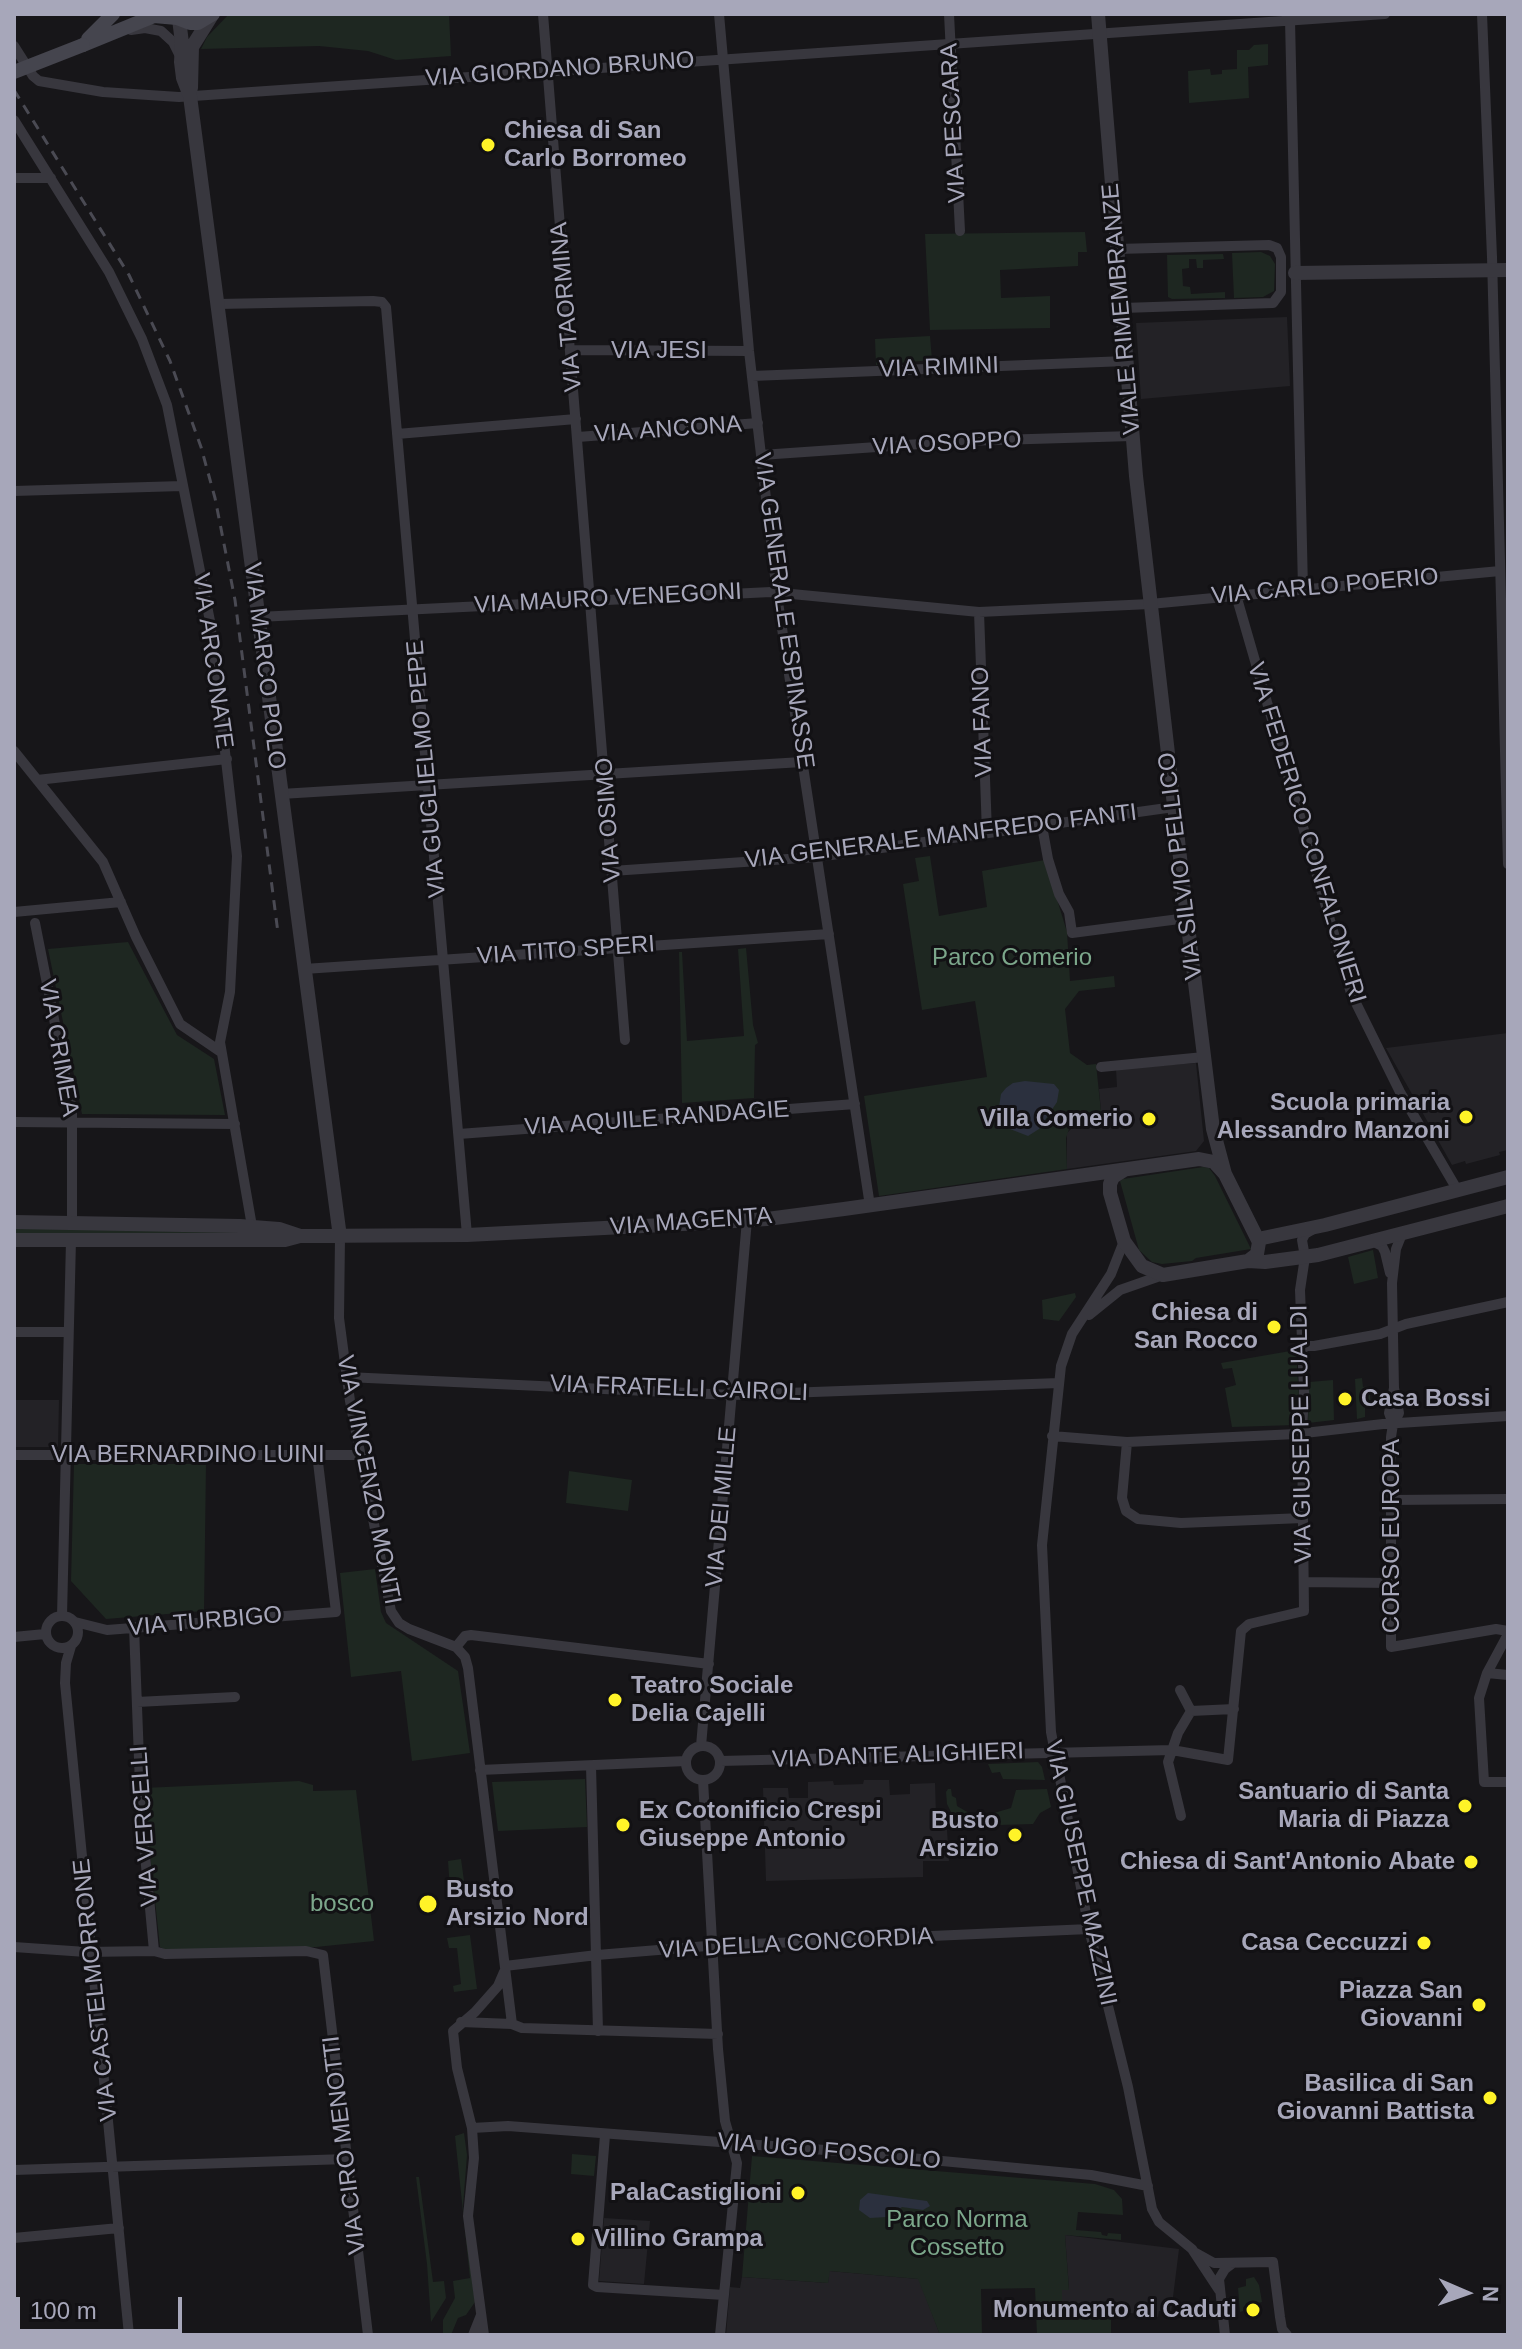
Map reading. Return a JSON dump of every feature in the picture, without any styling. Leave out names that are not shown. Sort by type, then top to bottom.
[{"type":"main road","points":[[83,45],[113,14]]},
{"type":"main road","points":[[21,70],[97,38],[132,14]]},
{"type":"main road","points":[[97,38],[154,16],[176,17],[198,23],[212,14]]},
{"type":"street","name":"VIA MARCO POLO","points":[[212,14],[192,47],[190,96],[340,1237]]},
{"type":"street","name":"VIA TAORMINA","points":[[543,14],[591,600]]},
{"type":"street","name":"VIA GENERALE ESPINASSE","points":[[719,14],[749,351],[777,592],[870,1206]]},
{"type":"street","name":"VIA PESCARA","points":[[949,14],[960,231]]},
{"type":"street","name":"VIALE RIMEMBRANZE","points":[[1098,14],[1132,436],[1150,604]]},
{"type":"street","name":"VIA GIORDANO BRUNO","points":[[21,70],[36,80],[103,92],[190,96],[1385,14]]},
{"type":"street","points":[[1482,14],[1500,270],[1503,507],[1500,571],[1508,864]]},
{"type":"street","name":"VIA MARCO POLO","points":[[176,17],[182,43],[183,78],[190,96]]},
{"type":"street","points":[[1290,20],[1303,589]]},
{"type":"street","points":[[114,33],[141,28],[161,31],[176,46],[181,62]]},
{"type":"street","points":[[14,46],[21,70]]},
{"type":"street","name":"VIA ARCONATE","points":[[14,120],[109,272],[152,360],[166,402],[210,621],[238,861],[231,988],[221,1052],[252,1234]]},
{"type":"street","points":[[14,178],[51,178]]},
{"type":"street","points":[[1117,249],[1269,245],[1277,248],[1295,273],[1500,270]]},
{"type":"street","points":[[1281,257],[1281,292]]},
{"type":"street","points":[[1123,308],[1269,304],[1276,302],[1295,273]]},
{"type":"street","name":"VIA GUGLIELMO PEPE","points":[[218,304],[373,301],[384,304],[467,1235]]},
{"type":"street","name":"VIA JESI","points":[[570,350],[749,351]]},
{"type":"street","name":"VIA RIMINI","points":[[752,376],[1126,361]]},
{"type":"street","name":"VIA ANCONA","points":[[397,434],[576,419]]},
{"type":"street","name":"VIA ANCONA","points":[[578,437],[758,423]]},
{"type":"street","name":"VIA OSOPPO","points":[[761,455],[964,441],[1132,436]]},
{"type":"street","points":[[14,491],[182,486]]},
{"type":"street","name":"VIA CARLO POERIO","points":[[1150,604],[1500,571]]},
{"type":"street","name":"VIA MAURO VENEGONI","points":[[258,617],[777,592],[979,612],[1150,604]]},
{"type":"street","name":"VIA FEDERICO CONFALONIERI","points":[[1236,595],[1351,993],[1400,1092],[1458,1191]]},
{"type":"street","name":"VIA OSIMO","points":[[591,600],[625,1040]]},
{"type":"street","name":"VIA SILVIO PELLICO","points":[[1150,604],[1213,1129],[1225,1174],[1258,1239]]},
{"type":"street","name":"VIA FANO","points":[[979,612],[987,833]]},
{"type":"street","points":[[14,751],[101,859],[180,1024],[221,1052]]},
{"type":"street","points":[[37,780],[227,759]]},
{"type":"street","points":[[281,794],[802,762]]},
{"type":"street","name":"VIA GENERALE MANFREDO FANTI","points":[[612,871],[817,857],[1174,807]]},
{"type":"street","points":[[1042,826],[1048,859],[1059,894],[1069,912],[1072,933],[1187,918]]},
{"type":"street","points":[[14,912],[121,902]]},
{"type":"street","name":"VIA CRIMEA","points":[[35,923],[73,1123],[72,1222]]},
{"type":"street","name":"VIA TITO SPERI","points":[[304,969],[829,934]]},
{"type":"street","points":[[1101,1067],[1204,1057]]},
{"type":"street","name":"VIA AQUILE RANDAGIE","points":[[459,1134],[855,1104]]},
{"type":"street","points":[[14,1122],[235,1124]]},
{"type":"street","points":[[1213,1129],[1211,1143],[1199,1159],[1214,1162],[1225,1174]]},
{"type":"street","name":"VIA MAGENTA","points":[[14,1222],[72,1222],[252,1234],[285,1240],[300,1236],[467,1235],[747,1220],[870,1206],[1199,1159]]},
{"type":"street","points":[[1124,1170],[1111,1180],[1110,1193],[1124,1241],[1142,1266],[1163,1275]]},
{"type":"street","points":[[1079,1176],[1097,1179],[1110,1193]]},
{"type":"street","points":[[1248,1261],[1259,1251],[1258,1239],[1325,1225],[1508,1177]]},
{"type":"street","name":"VIA GIUSEPPE MAZZINI","points":[[1081,1322],[1120,1290],[1163,1275],[1248,1261],[1305,1257],[1508,1206]]},
{"type":"street","name":"VIA DEI MILLE","points":[[701,1746],[747,1220]]},
{"type":"street","points":[[1305,1257],[1302,1246],[1304,1236],[1325,1225]]},
{"type":"street","name":"VIA MAGENTA","points":[[14,1240],[252,1234]]},
{"type":"street","name":"CORSO EUROPA","points":[[1402,1234],[1396,1249],[1392,1283],[1394,1388],[1399,1413],[1393,1424],[1391,1647],[1496,1629],[1508,1633]]},
{"type":"street","name":"VIA VINCENZO MONTI","points":[[340,1237],[339,1318],[347,1377],[393,1616],[409,1629],[456,1647]]},
{"type":"street","points":[[62,1616],[71,1240]]},
{"type":"street","name":"VIA GIUSEPPE MAZZINI","points":[[1124,1241],[1111,1274],[1067,1344],[1059,1383],[1042,1555],[1053,1752],[1089,1929],[1128,2087],[1156,2219],[1194,2252]]},
{"type":"street","name":"CORSO EUROPA","points":[[1374,1242],[1382,1246],[1385,1252],[1392,1283]]},
{"type":"street","name":"VIA GIUSEPPE LUALDI","points":[[1234,1709],[1242,1628],[1304,1611],[1304,1397],[1300,1281],[1305,1257]]},
{"type":"street","points":[[1301,1346],[1380,1334],[1508,1302]]},
{"type":"street","points":[[14,1332],[68,1332]]},
{"type":"street","name":"VIA FRATELLI CAIROLI","points":[[347,1377],[732,1395],[1059,1383]]},
{"type":"street","points":[[1052,1436],[1127,1442],[1302,1433],[1508,1416]]},
{"type":"street","points":[[1127,1442],[1122,1492],[1126,1511],[1138,1519],[1160,1522],[1303,1518]]},
{"type":"street","name":"VIA TURBIGO","points":[[75,1622],[107,1630],[336,1612],[317,1454]]},
{"type":"street","name":"VIA BERNARDINO LUINI","points":[[14,1455],[361,1455]]},
{"type":"street","points":[[1391,1500],[1508,1499]]},
{"type":"street","points":[[1304,1582],[1391,1583]]},
{"type":"street","points":[[45,1634],[55,1647],[71,1646],[78,1632],[75,1622],[62,1616]]},
{"type":"street","points":[[45,1634],[48,1623],[62,1616]]},
{"type":"street","name":"VIA VERCELLI","points":[[134,1627],[141,1812],[154,1951]]},
{"type":"street","points":[[1508,1633],[1487,1673],[1479,1698],[1484,1782],[1508,1782]]},
{"type":"street","points":[[14,1637],[45,1634]]},
{"type":"street","points":[[517,2026],[505,1966],[468,1668],[465,1657],[456,1647],[465,1636],[471,1635],[709,1664]]},
{"type":"street","name":"VIA CASTELMORRONE","points":[[71,1646],[65,1683],[129,2335]]},
{"type":"street","points":[[1487,1673],[1508,1675]]},
{"type":"street","points":[[1180,1690],[1191,1711]]},
{"type":"street","points":[[137,1702],[235,1697]]},
{"type":"street","points":[[1191,1711],[1234,1709]]},
{"type":"street","name":"VIA DANTE ALIGHIERI","points":[[720,1761],[1172,1750],[1228,1760],[1234,1709]]},
{"type":"street","points":[[1181,1816],[1168,1762],[1178,1733],[1191,1711]]},
{"type":"street","points":[[701,1746],[715,1750],[720,1761],[717,1773],[703,1780],[691,1775],[686,1761],[691,1751],[701,1746]]},
{"type":"street","points":[[480,1770],[686,1761]]},
{"type":"street","points":[[591,1766],[598,2031]]},
{"type":"street","points":[[703,1780],[725,2121],[737,2167],[720,2335]]},
{"type":"street","name":"VIA DELLA CONCORDIA","points":[[505,1966],[712,1946],[1089,1929]]},
{"type":"street","points":[[14,1947],[92,1952],[154,1951]]},
{"type":"street","name":"VIA CIRO MENOTTI","points":[[154,1951],[165,1954],[306,1951],[323,1955],[368,2335]]},
{"type":"street","points":[[484,2335],[468,2216],[474,2158],[472,2128],[457,2068],[453,2031],[498,1986],[505,1966]]},
{"type":"street","points":[[461,2022],[598,2031],[718,2034]]},
{"type":"street","name":"VIA UGO FOSCOLO","points":[[472,2128],[508,2126],[733,2143],[1091,2175],[1148,2186]]},
{"type":"street","points":[[605,2135],[593,2285],[724,2295]]},
{"type":"street","points":[[14,2170],[346,2159]]},
{"type":"street","points":[[14,2238],[119,2228]]},
{"type":"street","points":[[1194,2252],[1211,2262],[1259,2263],[1274,2281],[1282,2329],[1287,2335]]},
{"type":"street","points":[[1194,2252],[1219,2290]]},
{"type":"street","points":[[1225,2335],[1219,2290],[1221,2274],[1235,2263]]},
{"type":"street","points":[[473,2335],[482,2313]]},
{"type":"street","points":[[1275,2335],[1280,2317]]},
{"type":"shaded area","points":[[1287,317],[1290,386],[1141,399],[1136,323]]},
{"type":"shaded area","name":"Scuola primaria Alessandro Manzoni","points":[[1508,1033],[1508,1150],[1499,1152],[1500,1155],[1452,1165],[1386,1048]]},
{"type":"shaded area","points":[[1196,1063],[1204,1141],[1196,1151],[1067,1169],[1067,1133],[1078,1122],[1102,1121],[1099,1089],[1117,1087],[1116,1069]]},
{"type":"shaded area","points":[[14,1400],[59,1400],[58,1447],[14,1447]]},
{"type":"shaded area","points":[[864,1780],[889,1780],[890,1795],[910,1794],[910,1784],[935,1783],[936,1815],[946,1814],[949,1861],[923,1861],[923,1877],[766,1881],[763,1788],[788,1788],[789,1798],[808,1798],[808,1782],[863,1784]]},
{"type":"shaded area","points":[[604,2218],[650,2221],[644,2284],[599,2281]]},
{"type":"shaded area","points":[[1065,2235],[1179,2249],[1171,2313],[1159,2311],[1158,2317],[1062,2303],[1061,2290],[1069,2289]]},
{"type":"shaded area","points":[[829,2271],[919,2279],[940,2335],[726,2335],[730,2287],[740,2288],[742,2277],[828,2283]]},
{"type":"green space","points":[[229,14],[449,14],[451,56],[396,60],[368,51],[319,46],[201,49],[207,37]]},
{"type":"green space","points":[[1268,44],[1268,65],[1248,67],[1249,98],[1189,103],[1188,71],[1210,69],[1211,75],[1237,69],[1237,50]]},
{"type":"green space","points":[[1085,232],[1087,252],[1078,252],[1078,266],[1000,270],[1001,298],[1050,296],[1050,328],[930,330],[925,234]]},
{"type":"green space","points":[[1261,252],[1270,256],[1275,264],[1274,291],[1263,297],[1234,298],[1232,253]]},
{"type":"green space","points":[[1223,254],[1224,259],[1203,260],[1203,268],[1197,268],[1196,259],[1189,259],[1189,268],[1182,269],[1183,286],[1190,287],[1191,294],[1225,292],[1225,298],[1168,297],[1167,255]]},
{"type":"green space","points":[[930,336],[932,360],[876,365],[875,339]]},
{"type":"green space","name":"Parco Comerio","points":[[930,856],[939,916],[987,907],[982,871],[1045,860],[1067,932],[1070,981],[1114,976],[1115,987],[1079,991],[1065,1009],[1070,1053],[1087,1065],[1096,1064],[1102,1121],[1078,1122],[1069,1129],[1066,1138],[1067,1169],[879,1196],[864,1096],[987,1077],[975,1001],[922,1010],[903,884],[919,881],[915,858]]},
{"type":"green space","points":[[128,942],[177,1035],[214,1059],[225,1115],[82,1114],[48,949]]},
{"type":"green space","points":[[746,948],[753,1025],[758,1043],[755,1045],[754,1098],[682,1103],[679,952],[682,952],[687,1041],[744,1036],[738,949]]},
{"type":"green space","points":[[1209,1168],[1215,1176],[1251,1249],[1192,1261],[1152,1262],[1139,1250],[1120,1181]]},
{"type":"green space","points":[[14,1227],[241,1229],[243,1235],[14,1235]]},
{"type":"green space","points":[[1373,1250],[1378,1278],[1354,1284],[1348,1257]]},
{"type":"green space","points":[[1075,1293],[1076,1297],[1059,1321],[1043,1319],[1042,1300]]},
{"type":"green space","points":[[1296,1350],[1299,1396],[1296,1425],[1232,1427],[1225,1388],[1236,1385],[1232,1368],[1223,1369],[1221,1363]]},
{"type":"green space","points":[[1362,1378],[1363,1387],[1369,1386],[1371,1406],[1365,1407],[1365,1417],[1357,1419],[1355,1379]]},
{"type":"green space","points":[[1333,1380],[1334,1420],[1308,1423],[1309,1382]]},
{"type":"green space","points":[[74,1464],[206,1464],[204,1611],[106,1619],[71,1581]]},
{"type":"green space","points":[[569,1471],[632,1480],[628,1511],[566,1503]]},
{"type":"green space","points":[[375,1569],[381,1612],[386,1623],[458,1671],[470,1753],[412,1761],[401,1671],[351,1677],[340,1573]]},
{"type":"green space","points":[[1038,1762],[1045,1780],[1003,1779],[1000,1772],[992,1773],[988,1764]]},
{"type":"green space","points":[[585,1779],[587,1827],[498,1831],[492,1782]]},
{"type":"green space","name":"bosco","points":[[299,1781],[313,1785],[313,1791],[356,1790],[374,1941],[316,1947],[167,1951],[160,1947],[143,1788]]},
{"type":"green space","points":[[948,1789],[956,1798],[957,1806],[976,1817],[975,1824],[952,1825],[952,1814],[947,1804]]},
{"type":"green space","points":[[1047,1789],[1051,1807],[1040,1813],[1033,1824],[999,1825],[985,1822],[987,1815],[1011,1808],[1016,1790]]},
{"type":"green space","points":[[461,1859],[465,1888],[450,1890],[448,1861]]},
{"type":"green space","points":[[470,1935],[477,1989],[454,1992],[453,1986],[461,1984],[457,1948],[449,1948],[447,1938]]},
{"type":"green space","points":[[464,2133],[467,2155],[463,2206],[475,2302],[466,2315],[458,2318],[451,2335],[443,2335],[443,2320],[455,2298],[453,2281],[470,2278],[455,2136]]},
{"type":"green space","points":[[572,2154],[596,2156],[594,2176],[571,2174]]},
{"type":"green space","name":"Parco Norma Cossetto","points":[[752,2156],[1095,2184],[1114,2190],[1122,2199],[1123,2215],[1078,2212],[1076,2230],[1101,2232],[1107,2236],[1108,2233],[1121,2234],[1121,2240],[1065,2235],[1069,2290],[1062,2290],[1062,2303],[1111,2310],[1111,2335],[1037,2335],[1035,2288],[981,2289],[982,2335],[940,2335],[918,2279],[830,2271],[828,2283],[742,2277]]},
{"type":"green space","points":[[416,2177],[419,2177],[433,2282],[444,2281],[446,2298],[431,2322],[427,2264]]},
{"type":"green space","points":[[1254,2277],[1262,2302],[1243,2307],[1240,2312],[1238,2288],[1246,2286],[1246,2279]]},
{"type":"water","points":[[1025,1081],[1054,1084],[1059,1090],[1057,1102],[1039,1129],[1028,1136],[1010,1129],[999,1107],[1001,1094],[1006,1088]]},
{"type":"water","points":[[868,2193],[927,2201],[930,2206],[923,2210],[902,2207],[887,2217],[870,2218],[859,2210],[860,2200]]},
{"type":"railway","points":[[14,90],[129,275],[170,361],[201,447],[215,498],[235,600],[278,933]]},
{"type":"place","name":"Chiesa di San Carlo Borromeo","points":[[488,145]]},
{"type":"place","name":"Scuola primaria Alessandro Manzoni","points":[[1466,1117]]},
{"type":"place","name":"Villa Comerio","points":[[1149,1119]]},
{"type":"place","name":"Chiesa di San Rocco","points":[[1274,1327]]},
{"type":"place","name":"Casa Bossi","points":[[1345,1399]]},
{"type":"place","name":"Teatro Sociale Delia Cajelli","points":[[615,1700]]},
{"type":"place","name":"Santuario di Santa Maria di Piazza","points":[[1465,1806]]},
{"type":"place","name":"Ex Cotonificio Crespi Giuseppe Antonio","points":[[623,1825]]},
{"type":"place","name":"Busto Arsizio","points":[[1015,1835]]},
{"type":"place","name":"Chiesa di Sant'Antonio Abate","points":[[1471,1862]]},
{"type":"place","name":"Busto Arsizio Nord","points":[[428,1904]]},
{"type":"place","name":"Casa Ceccuzzi","points":[[1424,1943]]},
{"type":"place","name":"Piazza San Giovanni","points":[[1479,2005]]},
{"type":"place","name":"Basilica di San Giovanni Battista","points":[[1490,2098]]},
{"type":"place","name":"PalaCastiglioni","points":[[798,2193]]},
{"type":"place","name":"Villino Grampa","points":[[578,2239]]},
{"type":"place","name":"Monumento ai Caduti","points":[[1253,2310]]}]
